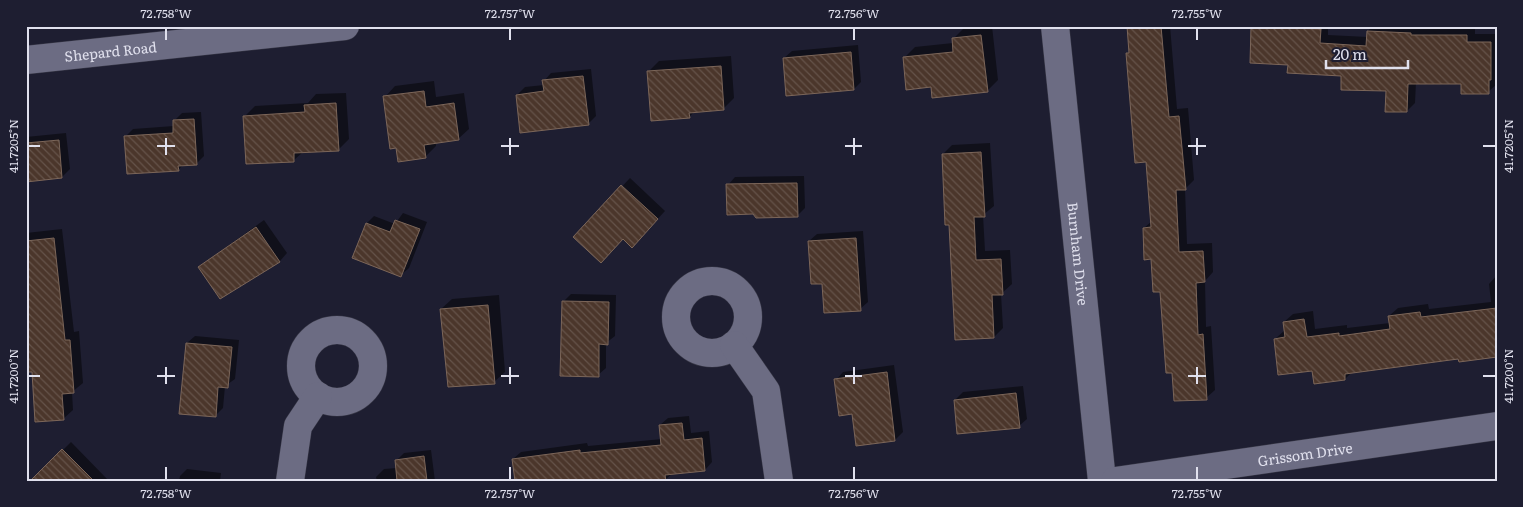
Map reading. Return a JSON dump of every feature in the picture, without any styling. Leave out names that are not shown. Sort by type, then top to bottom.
[{"type":"street","name":"Shepard Road","points":[[26,60],[345,26]]},
{"type":"street","name":"Burnham Drive","points":[[1055,26],[1102,481]]},
{"type":"street","points":[[734,346],[766,391],[779,481]]},
{"type":"street","points":[[290,481],[298,426],[318,396]]},
{"type":"street","name":"Grissom Drive","points":[[1115,481],[1497,426]]},
{"type":"building","points":[[1127,26],[1161,26],[1169,117],[1179,116],[1186,190],[1176,190],[1179,252],[1203,251],[1205,282],[1196,283],[1198,335],[1203,334],[1207,400],[1174,401],[1172,373],[1166,373],[1160,292],[1153,292],[1151,259],[1144,260],[1143,228],[1151,227],[1146,162],[1135,163],[1126,53],[1129,53]]},
{"type":"building","points":[[1251,27],[1321,29],[1320,43],[1366,46],[1367,31],[1411,33],[1411,35],[1467,35],[1467,42],[1491,42],[1489,94],[1461,94],[1461,84],[1408,84],[1407,112],[1385,112],[1386,91],[1341,90],[1341,76],[1287,73],[1288,65],[1250,63]]},
{"type":"building","points":[[981,35],[988,92],[932,98],[931,87],[906,90],[903,57],[953,52],[952,38]]},
{"type":"building","points":[[851,52],[854,90],[786,96],[783,58]]},
{"type":"building","points":[[721,66],[724,110],[689,113],[690,118],[651,121],[647,71]]},
{"type":"building","points":[[583,76],[589,125],[520,133],[516,95],[544,91],[542,80]]},
{"type":"building","points":[[424,91],[426,107],[454,103],[459,140],[424,145],[426,158],[398,162],[396,148],[390,149],[383,96]]},
{"type":"building","points":[[336,103],[339,151],[294,153],[294,162],[246,164],[243,116],[305,112],[304,105]]},
{"type":"building","points":[[194,119],[197,165],[178,166],[179,171],[127,174],[124,136],[173,133],[173,120]]},
{"type":"building","points":[[59,140],[62,178],[26,182],[26,143]]},
{"type":"building","points":[[981,152],[985,217],[974,217],[976,260],[1001,259],[1003,295],[992,295],[994,338],[955,340],[949,225],[945,225],[942,154]]},
{"type":"building","points":[[797,183],[798,217],[756,218],[753,214],[727,215],[726,184]]},
{"type":"building","points":[[621,185],[658,219],[632,248],[623,239],[601,263],[573,237]]},
{"type":"building","points":[[395,220],[420,229],[401,277],[352,258],[366,223],[390,232]]},
{"type":"building","points":[[256,227],[280,262],[220,299],[198,267]]},
{"type":"building","points":[[54,238],[65,340],[70,340],[74,393],[62,394],[64,420],[35,422],[32,372],[26,372],[26,241]]},
{"type":"building","points":[[856,238],[861,311],[824,313],[822,284],[811,284],[808,241]]},
{"type":"building","points":[[562,301],[609,302],[608,345],[599,344],[599,377],[560,376]]},
{"type":"building","points":[[488,305],[495,384],[448,387],[440,309]]},
{"type":"building","points":[[1497,308],[1497,357],[1459,362],[1458,359],[1345,374],[1345,380],[1314,384],[1312,371],[1278,375],[1274,339],[1285,337],[1283,322],[1304,319],[1307,337],[1339,333],[1339,336],[1390,329],[1388,316],[1420,312],[1421,317]]},
{"type":"building","points":[[186,343],[232,347],[228,388],[218,387],[216,417],[179,414]]},
{"type":"building","points":[[887,372],[895,441],[856,446],[852,414],[839,416],[834,379]]},
{"type":"building","points":[[1016,393],[1020,428],[957,434],[954,400]]},
{"type":"building","points":[[682,423],[684,440],[702,438],[705,471],[665,475],[666,481],[515,481],[512,459],[580,450],[580,453],[661,445],[659,425]]},
{"type":"building","points":[[62,449],[94,481],[30,481]]},
{"type":"building","points":[[424,456],[427,481],[397,481],[395,460]]}]
